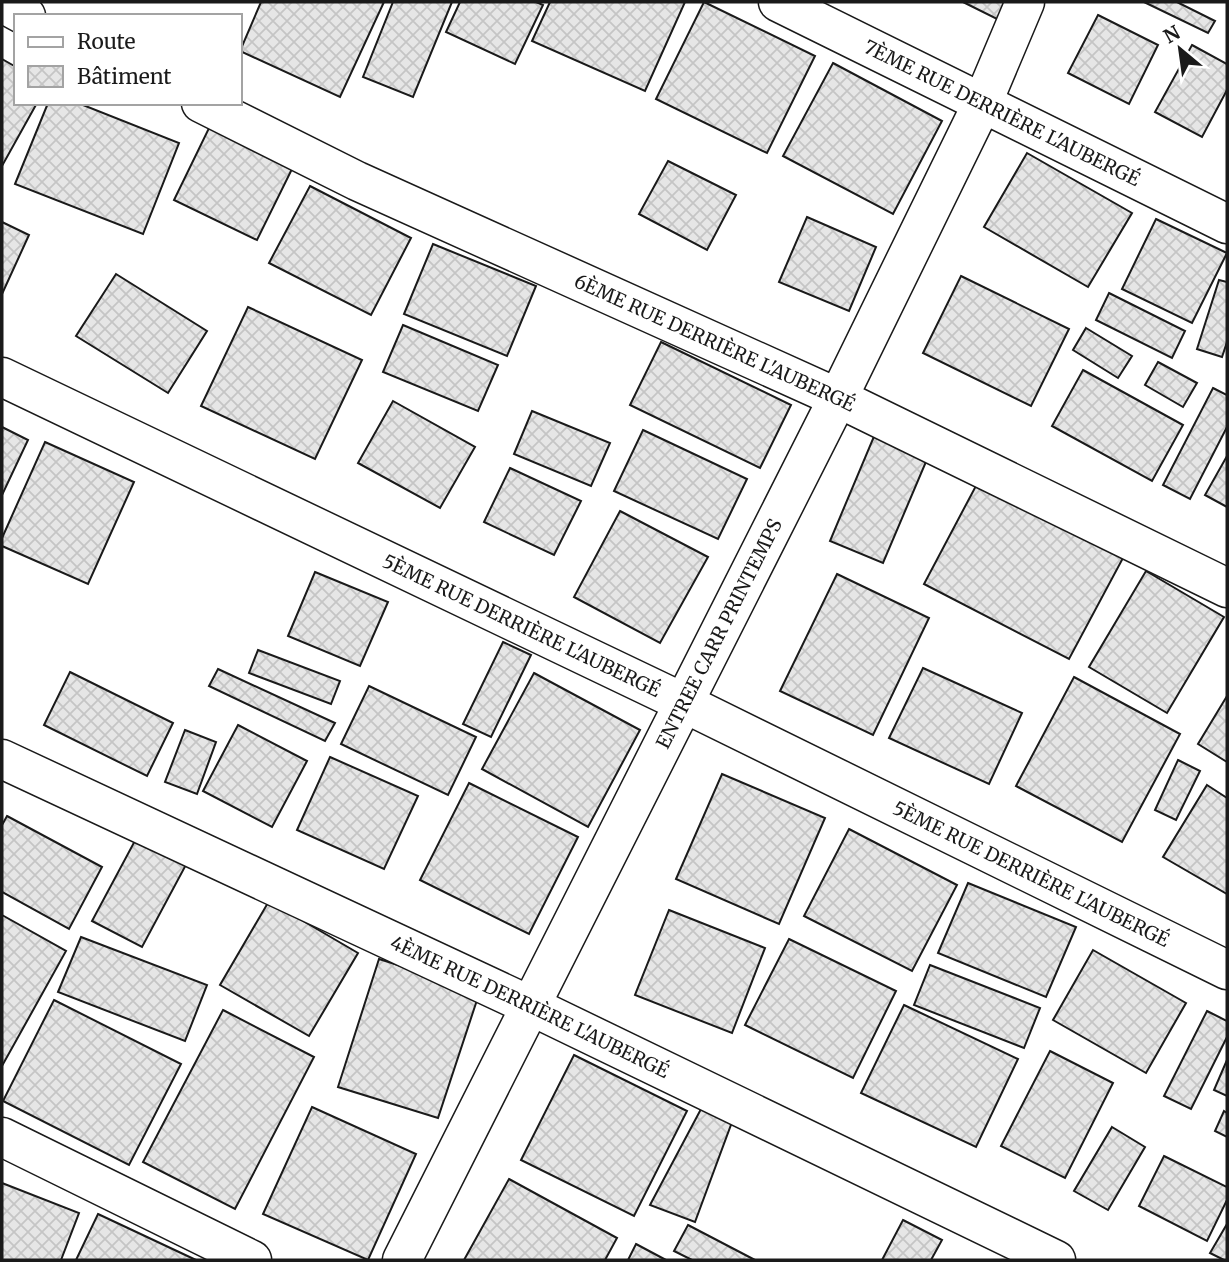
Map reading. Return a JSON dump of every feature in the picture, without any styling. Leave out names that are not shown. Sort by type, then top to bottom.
[{"type":"street","name":"7ÈME RUE DERRIÈRE L'AUBERGÉ","points":[[778,2],[1227,224]]},
{"type":"street","name":"ENTREE CARR PRINTEMPS","points":[[402,1260],[838,398],[982,104],[1025,2]]},
{"type":"street","points":[[2,3],[22,14]]},
{"type":"street","name":"6ÈME RUE DERRIÈRE L'AUBERGÉ","points":[[205,105],[357,181],[838,398],[1227,588]]},
{"type":"street","name":"5ÈME RUE DERRIÈRE L'AUBERGÉ","points":[[2,377],[684,703],[1227,970]]},
{"type":"street","name":"4ÈME RUE DERRIÈRE L'AUBERGÉ","points":[[2,759],[531,1006],[1056,1260]]},
{"type":"street","points":[[2,1137],[252,1260]]},
{"type":"building","points":[[261,2],[384,2],[340,97],[242,52]]},
{"type":"building","points":[[393,2],[452,2],[413,97],[363,77]]},
{"type":"building","points":[[460,2],[536,2],[543,5],[515,64],[446,32]]},
{"type":"building","points":[[550,2],[685,2],[645,91],[532,41]]},
{"type":"building","points":[[704,2],[815,56],[767,153],[656,99]]},
{"type":"building","points":[[963,2],[1009,2],[999,20]]},
{"type":"building","points":[[1144,2],[1177,2],[1215,21],[1208,33]]},
{"type":"building","points":[[1098,15],[1158,45],[1129,104],[1068,73]]},
{"type":"building","points":[[1192,45],[1227,64],[1227,90],[1202,137],[1155,112]]},
{"type":"building","points":[[2,59],[14,66],[14,105],[36,105],[2,166]]},
{"type":"building","points":[[833,63],[942,121],[893,214],[783,156]]},
{"type":"building","points":[[47,105],[83,105],[179,143],[143,234],[15,184]]},
{"type":"building","points":[[210,126],[293,167],[257,240],[174,200]]},
{"type":"building","points":[[1027,153],[1132,213],[1088,287],[984,227]]},
{"type":"building","points":[[668,161],[736,195],[707,250],[639,214]]},
{"type":"building","points":[[310,186],[411,238],[371,315],[269,263]]},
{"type":"building","points":[[807,217],[876,247],[849,311],[779,282]]},
{"type":"building","points":[[1156,219],[1227,253],[1192,323],[1122,289]]},
{"type":"building","points":[[2,222],[29,235],[2,294]]},
{"type":"building","points":[[433,244],[536,286],[507,356],[404,314]]},
{"type":"building","points":[[116,274],[207,331],[168,393],[76,336]]},
{"type":"building","points":[[961,276],[1069,329],[1031,406],[923,353]]},
{"type":"building","points":[[1219,280],[1227,282],[1227,342],[1222,357],[1197,349]]},
{"type":"building","points":[[1109,293],[1185,331],[1172,358],[1096,320]]},
{"type":"building","points":[[248,307],[362,360],[315,459],[201,406]]},
{"type":"building","points":[[403,325],[498,365],[478,411],[383,372]]},
{"type":"building","points":[[1086,328],[1132,356],[1118,378],[1073,350]]},
{"type":"building","points":[[661,342],[791,405],[760,468],[630,405]]},
{"type":"building","points":[[1158,362],[1197,383],[1183,407],[1145,385]]},
{"type":"building","points":[[1083,370],[1183,425],[1152,481],[1052,426]]},
{"type":"building","points":[[1213,388],[1227,395],[1227,427],[1190,499],[1163,485]]},
{"type":"building","points":[[393,401],[475,447],[440,508],[358,463]]},
{"type":"building","points":[[532,411],[610,443],[591,486],[514,454]]},
{"type":"building","points":[[2,427],[28,440],[2,495]]},
{"type":"building","points":[[643,430],[747,479],[718,539],[614,491]]},
{"type":"building","points":[[875,434],[928,457],[883,563],[830,541]]},
{"type":"building","points":[[45,442],[134,482],[88,584],[2,546],[2,538]]},
{"type":"building","points":[[1227,456],[1227,507],[1205,495]]},
{"type":"building","points":[[510,468],[581,501],[554,555],[484,522]]},
{"type":"building","points":[[978,482],[1123,558],[1069,659],[924,584]]},
{"type":"building","points":[[620,511],[708,557],[660,643],[574,597]]},
{"type":"building","points":[[1146,571],[1224,617],[1167,713],[1089,667]]},
{"type":"building","points":[[315,572],[388,602],[360,666],[288,636]]},
{"type":"building","points":[[837,574],[929,618],[873,735],[780,691]]},
{"type":"building","points":[[503,642],[531,655],[491,737],[463,724]]},
{"type":"building","points":[[258,650],[340,681],[331,704],[249,673]]},
{"type":"building","points":[[923,668],[1022,713],[989,784],[889,738]]},
{"type":"building","points":[[218,669],[335,723],[325,741],[209,686]]},
{"type":"building","points":[[70,672],[173,723],[147,776],[44,725]]},
{"type":"building","points":[[534,673],[640,730],[588,827],[482,769]]},
{"type":"building","points":[[1074,677],[1180,734],[1122,842],[1016,786]]},
{"type":"building","points":[[369,686],[476,737],[448,795],[341,744]]},
{"type":"building","points":[[1227,696],[1227,762],[1198,744]]},
{"type":"building","points":[[238,725],[307,761],[272,827],[203,791]]},
{"type":"building","points":[[185,730],[216,742],[197,794],[165,782]]},
{"type":"building","points":[[330,757],[418,796],[384,869],[297,830]]},
{"type":"building","points":[[1178,760],[1200,771],[1176,820],[1155,810]]},
{"type":"building","points":[[722,774],[825,818],[779,924],[676,879]]},
{"type":"building","points":[[469,783],[578,837],[529,934],[420,880]]},
{"type":"building","points":[[1207,785],[1227,798],[1227,894],[1163,857]]},
{"type":"building","points":[[7,816],[102,867],[69,929],[2,892],[2,825]]},
{"type":"building","points":[[849,829],[957,885],[912,971],[804,916]]},
{"type":"building","points":[[138,835],[188,861],[142,947],[92,921]]},
{"type":"building","points":[[968,883],[1076,927],[1046,997],[938,953]]},
{"type":"building","points":[[269,901],[358,953],[309,1036],[220,985]]},
{"type":"building","points":[[669,910],[765,948],[732,1033],[635,995]]},
{"type":"building","points":[[2,915],[66,951],[2,1066]]},
{"type":"building","points":[[81,937],[207,985],[185,1041],[58,992]]},
{"type":"building","points":[[789,939],[896,991],[853,1078],[745,1025]]},
{"type":"building","points":[[1093,950],[1186,1003],[1146,1073],[1053,1020]]},
{"type":"building","points":[[379,959],[480,991],[438,1118],[338,1087]]},
{"type":"building","points":[[930,965],[1040,1008],[1024,1048],[914,1005]]},
{"type":"building","points":[[54,1000],[181,1064],[129,1165],[3,1101]]},
{"type":"building","points":[[904,1005],[1018,1059],[976,1147],[861,1093]]},
{"type":"building","points":[[223,1010],[314,1057],[235,1209],[143,1162]]},
{"type":"building","points":[[1207,1011],[1227,1021],[1227,1037],[1191,1109],[1164,1096]]},
{"type":"building","points":[[1050,1051],[1113,1083],[1065,1178],[1001,1146]]},
{"type":"building","points":[[574,1055],[687,1111],[634,1216],[521,1160]]},
{"type":"building","points":[[1227,1060],[1227,1096],[1214,1090]]},
{"type":"building","points":[[312,1107],[416,1154],[368,1260],[263,1214]]},
{"type":"building","points":[[701,1109],[732,1122],[695,1222],[650,1205]]},
{"type":"building","points":[[1224,1111],[1227,1113],[1227,1137],[1215,1131]]},
{"type":"building","points":[[1112,1127],[1145,1147],[1108,1210],[1074,1191]]},
{"type":"building","points":[[1164,1156],[1227,1187],[1227,1200],[1207,1241],[1139,1206]]},
{"type":"building","points":[[509,1179],[617,1238],[605,1260],[464,1260]]},
{"type":"building","points":[[2,1183],[79,1213],[61,1260],[2,1260]]},
{"type":"building","points":[[98,1214],[196,1260],[76,1260]]},
{"type":"building","points":[[903,1220],[942,1240],[931,1260],[882,1260]]},
{"type":"building","points":[[1227,1224],[1227,1260],[1224,1260],[1210,1253]]},
{"type":"building","points":[[688,1225],[755,1260],[692,1260],[674,1251]]},
{"type":"building","points":[[636,1244],[666,1260],[628,1260]]}]
